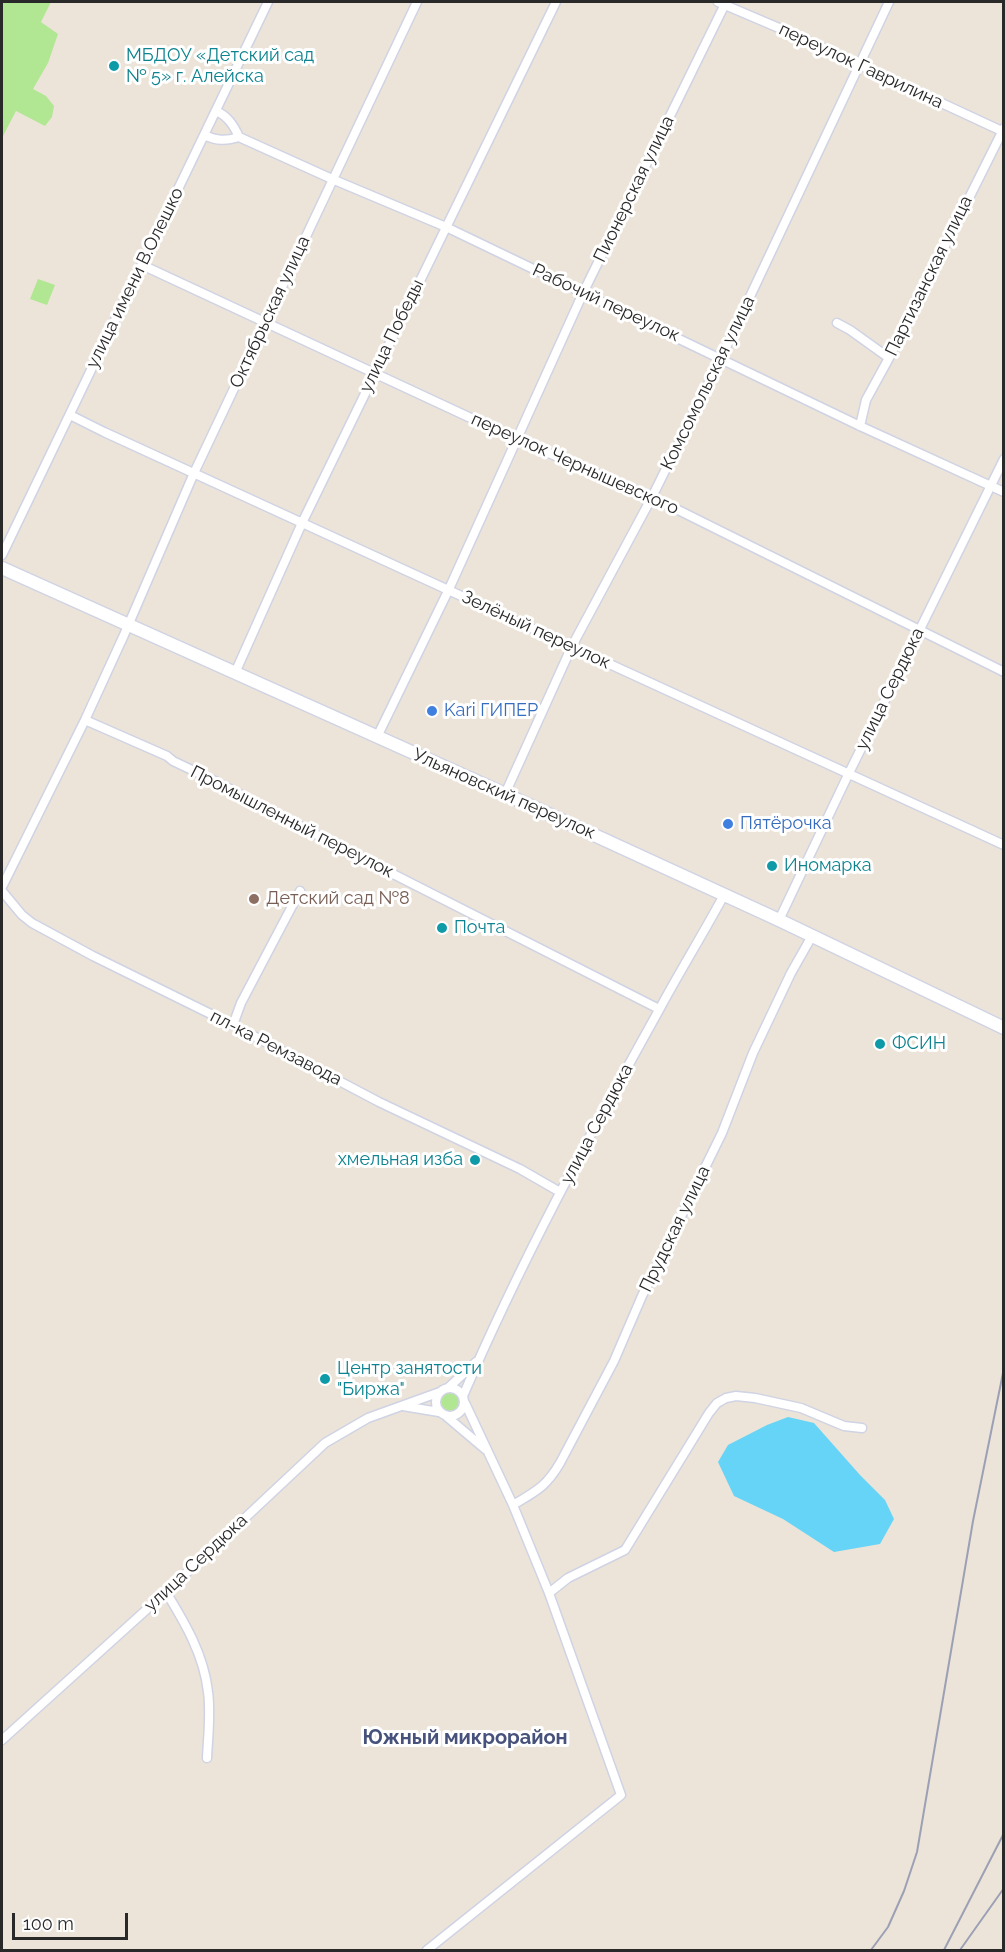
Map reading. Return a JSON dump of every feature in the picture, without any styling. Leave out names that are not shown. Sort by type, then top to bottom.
[{"type":"main road","name":"Ульяновский переулок","points":[[2,568],[505,794],[779,920],[1004,1028]]},
{"type":"street","name":"улица имени В.Олешко","points":[[2,555],[268,2]]},
{"type":"street","name":"Октябрьская улица","points":[[2,889],[85,720],[194,473],[417,2]]},
{"type":"street","name":"улица Победы","points":[[235,673],[302,523],[556,2]]},
{"type":"street","name":"переулок Гаврилина","points":[[723,2],[1003,131]]},
{"type":"street","name":"Пионерская улица","points":[[377,737],[449,589],[584,292],[723,2]]},
{"type":"street","name":"Комсомольская улица","points":[[505,794],[572,646],[652,496],[721,358],[889,2]]},
{"type":"street","name":"Рабочий переулок","points":[[216,111],[224,114],[234,126],[239,137],[446,227],[860,426],[1004,492]]},
{"type":"street","name":"Партизанская улица","points":[[860,426],[866,400],[1003,131]]},
{"type":"street","points":[[204,135],[226,141],[239,137]]},
{"type":"street","name":"переулок Чернышевского","points":[[142,265],[518,440],[652,496],[1004,672]]},
{"type":"street","points":[[837,323],[889,358]]},
{"type":"street","name":"Зелёный переулок","points":[[70,415],[1004,845]]},
{"type":"street","name":"улица Сердюка","points":[[779,920],[1004,459]]},
{"type":"street","name":"Промышленный переулок","points":[[85,720],[167,756],[338,846],[659,1009]]},
{"type":"street","name":"пл-ка Ремзавода","points":[[2,889],[22,915],[32,922],[379,1102],[520,1169],[560,1192]]},
{"type":"street","points":[[233,1025],[241,1003],[300,891]]},
{"type":"street","name":"улица Сердюка","points":[[464,1400],[479,1358],[560,1192],[724,895]]},
{"type":"street","name":"Прудская улица","points":[[513,1505],[540,1489],[550,1480],[614,1361],[642,1296],[722,1133],[753,1053],[791,973],[812,936]]},
{"type":"street","points":[[479,1358],[444,1390],[436,1404],[443,1414],[488,1452]]},
{"type":"street","points":[[427,1950],[621,1795],[549,1593],[513,1505],[464,1400],[457,1389],[444,1390]]},
{"type":"street","name":"улица Сердюка","points":[[2,1740],[166,1592],[325,1443],[368,1418],[444,1390]]},
{"type":"street","points":[[549,1593],[568,1578],[625,1550],[717,1402],[736,1396],[755,1398],[801,1408],[844,1426],[862,1428]]},
{"type":"street","points":[[402,1406],[443,1414],[458,1414],[464,1400]]},
{"type":"street","points":[[166,1592],[191,1636],[203,1671],[208,1692],[207,1758]]},
{"type":"green space","points":[[2,2],[51,2],[41,22],[58,34],[48,63],[33,89],[46,96],[54,106],[52,117],[45,126],[16,111],[2,138]]},
{"type":"green space","points":[[38,279],[55,285],[47,305],[30,299]]},
{"type":"green space","points":[[450,1393],[456,1396],[459,1402],[456,1408],[450,1411],[444,1408],[441,1402],[444,1396]]},
{"type":"water","points":[[788,1417],[814,1423],[885,1500],[894,1519],[880,1544],[834,1552],[783,1519],[734,1496],[718,1462],[728,1445]]},
{"type":"railway","points":[[871,1950],[888,1927],[904,1891],[917,1852],[973,1521],[1004,1368]]},
{"type":"railway","points":[[944,1950],[1004,1833]]},
{"type":"railway","points":[[960,1950],[1004,1888]]},
{"type":"place","name":"МБДОУ «Детский сад № 5» г. Алейска","points":[[114,66]]},
{"type":"place","name":"Kari ГИПЕР","points":[[432,711]]},
{"type":"place","name":"Пятёрочка","points":[[728,824]]},
{"type":"place","name":"Иномарка","points":[[772,866]]},
{"type":"place","name":"Детский сад №8","points":[[254,899]]},
{"type":"place","name":"Почта","points":[[442,928]]},
{"type":"place","name":"ФСИН","points":[[880,1044]]},
{"type":"place","name":"хмельная изба","points":[[475,1160]]},
{"type":"place","name":"Центр занятости \"Биржа\"","points":[[325,1379]]},
{"type":"district","name":"Южный микрорайон","points":[[465,1738]]}]
